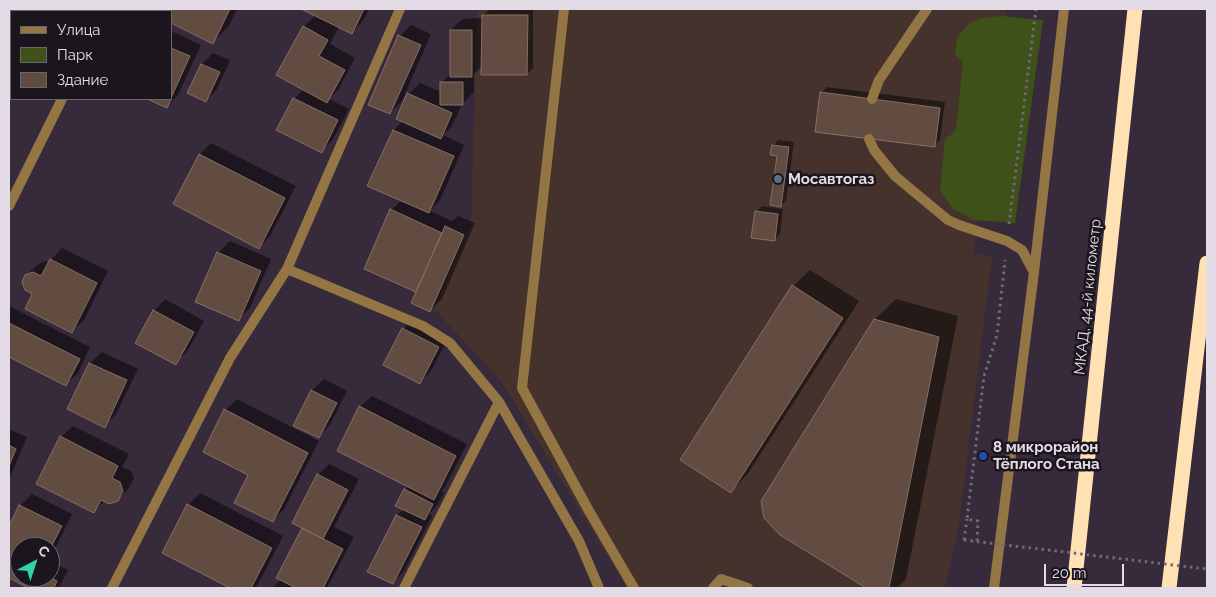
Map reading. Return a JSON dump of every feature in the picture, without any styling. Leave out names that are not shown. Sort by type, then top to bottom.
[{"type":"highway","points":[[1127,9],[1128,75]]},
{"type":"highway","name":"МКАД, 44-й километр","points":[[1074,588],[1135,9]]},
{"type":"highway","points":[[1169,588],[1207,263]]},
{"type":"street","points":[[112,588],[230,358],[287,269],[400,9]]},
{"type":"street","points":[[564,9],[522,388],[589,511],[634,588]]},
{"type":"street","points":[[872,99],[879,80],[927,9]]},
{"type":"street","points":[[994,588],[1034,272],[1064,9]]},
{"type":"street","points":[[9,206],[62,100]]},
{"type":"street","points":[[869,139],[874,150],[895,176],[948,220],[1007,241],[1022,250],[1034,272]]},
{"type":"street","points":[[287,269],[423,326],[450,343],[499,402],[579,542],[599,588]]},
{"type":"street","points":[[404,588],[499,402]]},
{"type":"street","points":[[712,588],[721,579],[748,588]]},
{"type":"path","points":[[1036,9],[997,335],[984,376],[964,540],[1207,569]]},
{"type":"path","points":[[967,519],[978,521],[977,541]]},
{"type":"shaded area","points":[[477,9],[1007,9],[973,254],[992,256],[959,525],[945,588],[627,588],[501,381],[434,309],[466,232],[471,225]]},
{"type":"green space","points":[[1002,16],[1043,20],[1015,223],[974,220],[953,209],[940,190],[945,140],[956,130],[963,61],[955,55],[957,38],[969,23],[984,18]]},
{"type":"building","points":[[141,9],[230,9],[213,44],[172,24],[172,10]]},
{"type":"building","points":[[301,9],[364,9],[352,34]]},
{"type":"building","points":[[482,15],[528,15],[527,75],[481,75]]},
{"type":"building","points":[[303,26],[328,40],[319,56],[345,70],[327,103],[276,75]]},
{"type":"building","points":[[450,30],[472,30],[472,77],[450,77]]},
{"type":"building","points":[[398,35],[421,45],[390,114],[368,105]]},
{"type":"building","points":[[172,48],[190,56],[172,96]]},
{"type":"building","points":[[9,54],[10,90],[9,89]]},
{"type":"building","points":[[201,64],[220,72],[206,102],[187,93]]},
{"type":"building","points":[[440,82],[463,82],[463,105],[440,105]]},
{"type":"building","points":[[820,92],[940,108],[935,147],[815,132]]},
{"type":"building","points":[[407,93],[452,113],[441,139],[396,119]]},
{"type":"building","points":[[293,98],[338,120],[322,153],[276,130]]},
{"type":"building","points":[[149,100],[171,100],[167,108]]},
{"type":"building","points":[[393,130],[454,156],[429,213],[367,186]]},
{"type":"building","points":[[772,145],[789,147],[781,207],[770,205],[777,156],[770,155]]},
{"type":"building","points":[[199,154],[285,198],[259,249],[173,204]]},
{"type":"building","points":[[390,209],[442,233],[416,292],[364,269]]},
{"type":"building","points":[[755,211],[778,214],[775,241],[751,238]]},
{"type":"building","points":[[445,226],[464,235],[430,312],[411,303]]},
{"type":"building","points":[[217,252],[261,271],[239,321],[195,302]]},
{"type":"building","points":[[50,259],[97,283],[72,333],[25,309],[32,294],[25,290],[22,282],[25,275],[33,272],[41,276]]},
{"type":"building","points":[[792,285],[843,318],[731,493],[680,460]]},
{"type":"building","points":[[153,310],[194,332],[176,365],[135,343]]},
{"type":"building","points":[[874,319],[939,337],[889,588],[866,588],[780,535],[764,518],[761,501]]},
{"type":"building","points":[[9,323],[80,359],[66,386],[9,357]]},
{"type":"building","points":[[402,328],[439,347],[420,384],[383,365]]},
{"type":"building","points":[[89,363],[127,380],[105,428],[67,409]]},
{"type":"building","points":[[311,390],[337,403],[319,438],[293,426]]},
{"type":"building","points":[[359,406],[456,456],[434,500],[337,451]]},
{"type":"building","points":[[224,409],[308,453],[273,522],[234,503],[248,475],[203,452]]},
{"type":"building","points":[[60,436],[118,466],[112,478],[120,482],[123,491],[118,501],[109,504],[101,500],[94,513],[36,484]]},
{"type":"building","points":[[9,445],[16,449],[9,466]]},
{"type":"building","points":[[317,474],[348,490],[323,539],[292,523]]},
{"type":"building","points":[[404,489],[433,504],[425,520],[395,506]]},
{"type":"building","points":[[187,504],[272,548],[251,588],[230,588],[162,553]]},
{"type":"building","points":[[19,505],[62,526],[56,537],[10,537],[10,579],[9,526]]},
{"type":"building","points":[[396,515],[422,527],[393,584],[367,572]]},
{"type":"building","points":[[302,528],[343,549],[323,588],[296,588],[276,578]]},
{"type":"building","points":[[26,587],[54,587],[54,588]]},
{"type":"place","name":"Мосавтогаз","points":[[778,179]]},
{"type":"place","name":"8 микрорайон Тёплого Стана","points":[[983,456]]}]
